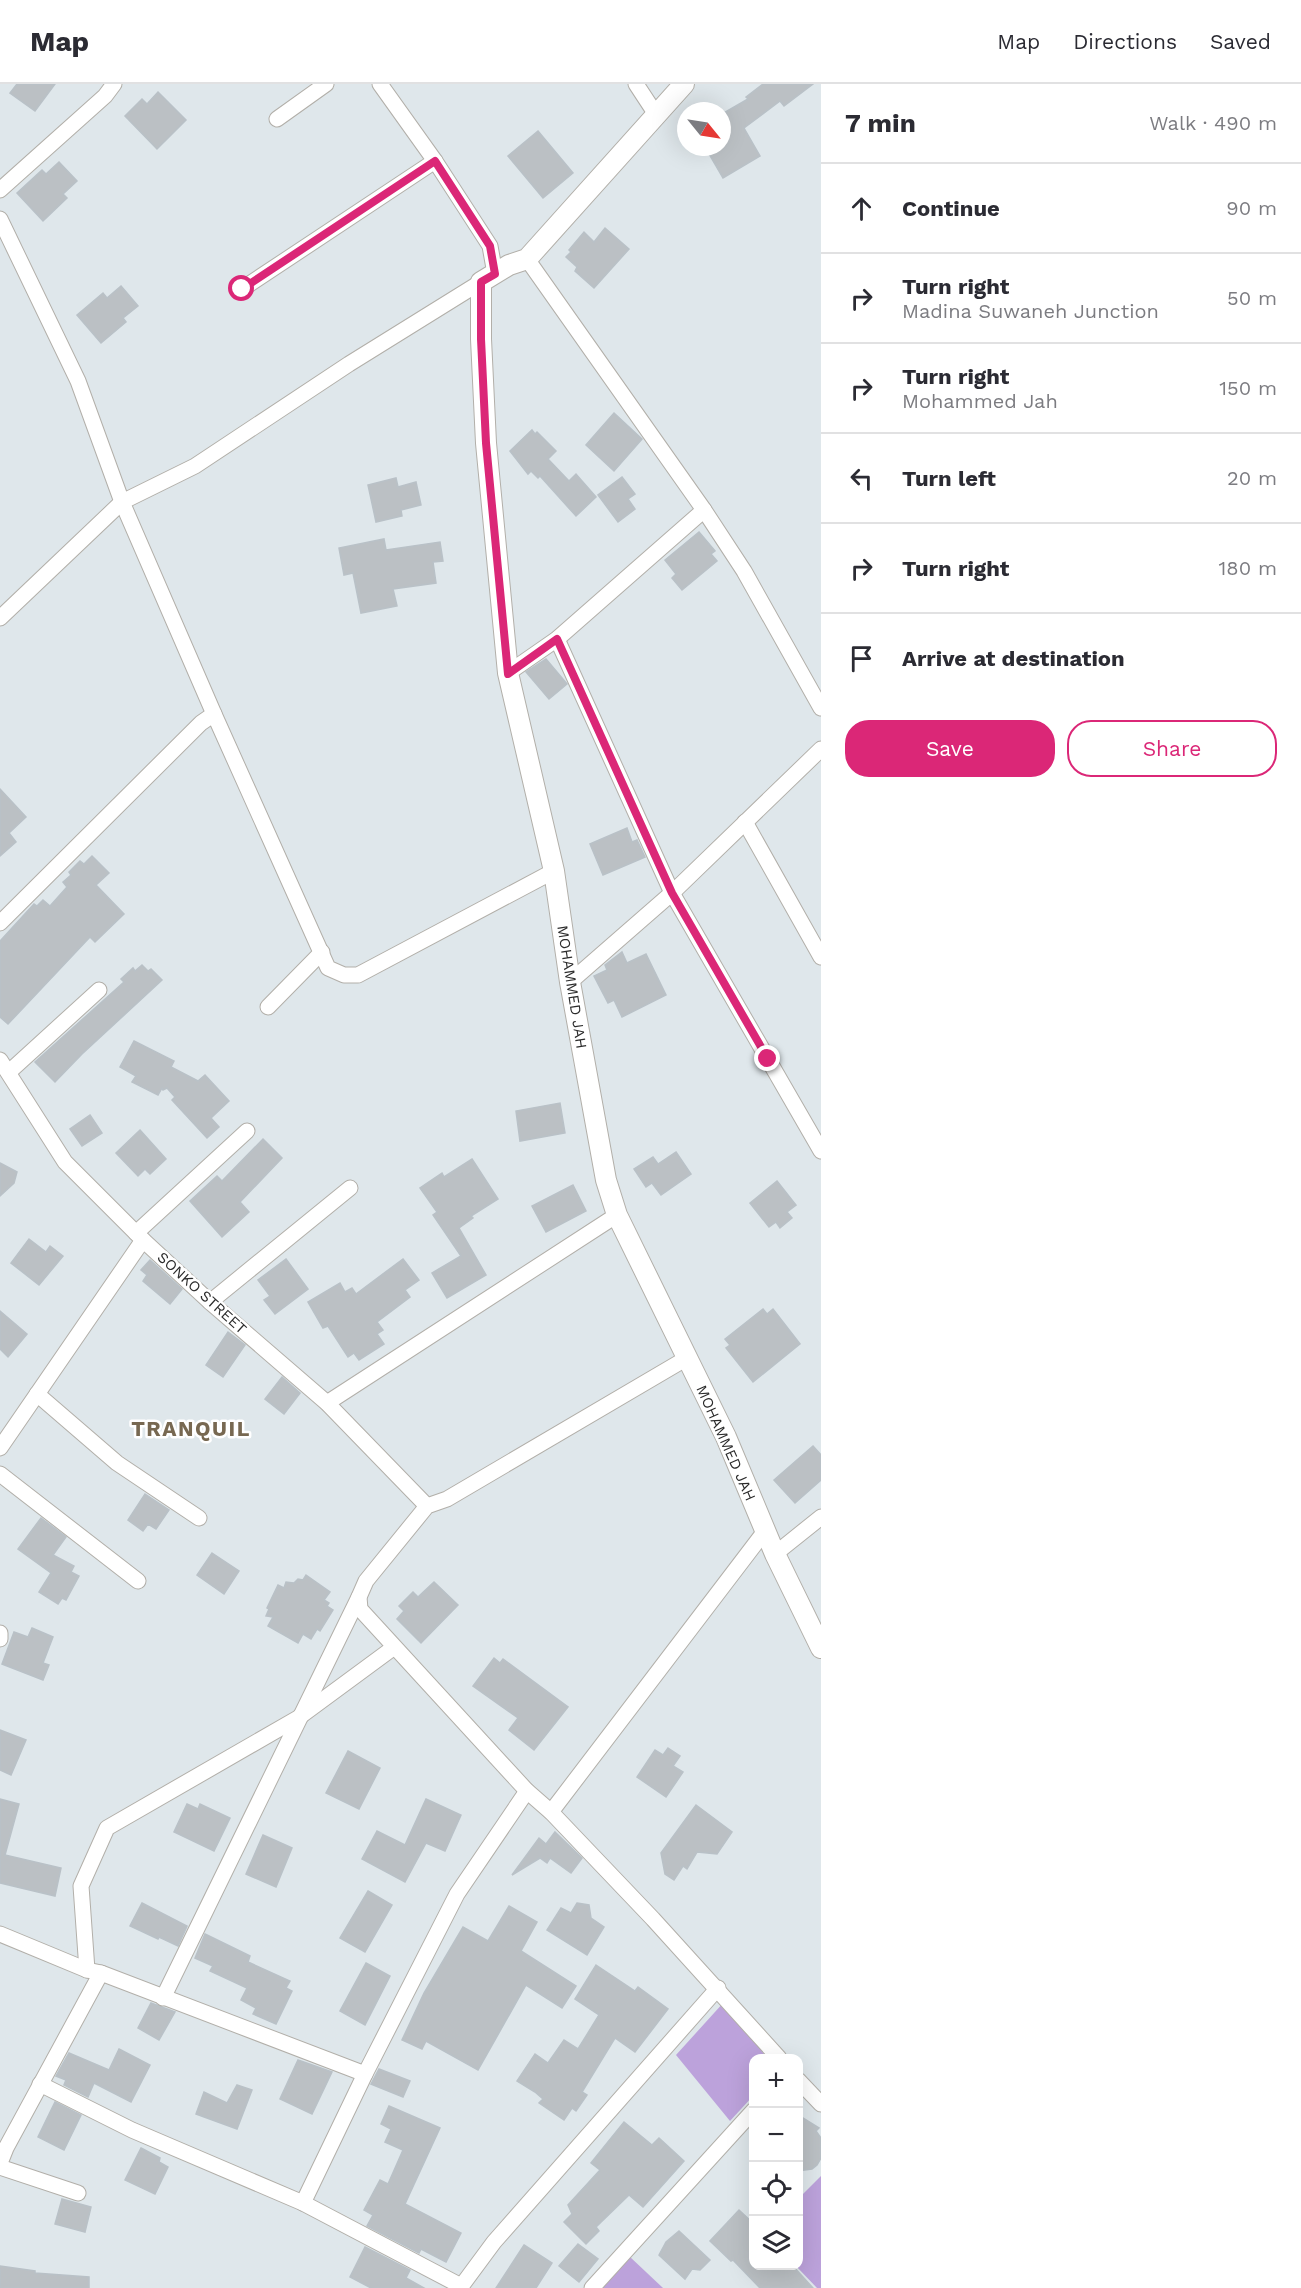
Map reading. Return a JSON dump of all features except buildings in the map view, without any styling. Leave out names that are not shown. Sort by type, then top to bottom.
[{"type":"street","points":[[0,190],[105,96],[114,84]]},
{"type":"street","points":[[277,119],[326,84]]},
{"type":"street","points":[[380,84],[435,161],[490,246],[488,278]]},
{"type":"street","points":[[636,84],[657,116]]},
{"type":"street","points":[[0,618],[122,502],[195,466],[350,364],[488,278],[510,265],[527,259],[684,84]]},
{"type":"street","points":[[242,289],[435,161]]},
{"type":"street","points":[[0,219],[78,381],[122,502],[328,968],[344,975],[358,975],[554,871]]},
{"type":"street","points":[[527,259],[704,510],[744,571],[821,708]]},
{"type":"street","name":"MOHAMMED JAH","points":[[488,278],[481,339],[486,443],[508,674],[554,871],[570,982],[606,1180],[617,1215],[726,1437],[775,1554],[821,1648]]},
{"type":"street","points":[[508,674],[557,639],[704,510]]},
{"type":"street","points":[[557,639],[672,893],[821,1151]]},
{"type":"street","points":[[0,923],[201,723],[214,714]]},
{"type":"street","points":[[570,982],[672,893],[821,749]]},
{"type":"street","points":[[745,822],[821,957]]},
{"type":"street","points":[[268,1007],[322,952]]},
{"type":"street","points":[[4,1066],[99,990]]},
{"type":"street","name":"SONKO STREET","points":[[4,1066],[65,1162],[140,1237],[210,1302],[327,1403],[427,1506]]},
{"type":"street","points":[[0,1448],[140,1237],[247,1131]]},
{"type":"street","points":[[210,1302],[350,1188]]},
{"type":"street","points":[[327,1403],[617,1215]]},
{"type":"street","points":[[163,1998],[366,1581],[427,1506],[447,1499],[687,1358]]},
{"type":"street","points":[[37,1394],[117,1463],[199,1518]]},
{"type":"street","points":[[0,1474],[138,1581]]},
{"type":"street","points":[[775,1554],[821,1517]]},
{"type":"street","points":[[551,1812],[765,1531]]},
{"type":"street","points":[[359,1597],[360,1609],[393,1648],[527,1791],[551,1812],[718,1988],[776,2054]]},
{"type":"street","points":[[0,1633],[0,1639]]},
{"type":"street","points":[[78,2193],[0,2165],[94,1971],[81,1886],[107,1828],[301,1715],[393,1648]]},
{"type":"street","points":[[303,2203],[365,2074],[457,1894],[527,1791]]},
{"type":"street","points":[[0,1934],[365,2074]]},
{"type":"street","points":[[40,2084],[132,2130],[303,2203],[460,2287],[494,2242],[718,1988]]},
{"type":"street","points":[[803,2085],[821,2103]]},
{"type":"street","points":[[592,2288],[749,2114]]},
{"type":"shaded area","points":[[724,2002],[764,2054],[749,2054],[749,2100],[730,2121],[676,2055]]},
{"type":"shaded area","points":[[821,2176],[821,2288],[817,2288],[800,2270],[803,2270],[803,2194]]},
{"type":"shaded area","points":[[629,2256],[663,2288],[600,2288]]},
{"type":"district","name":"TRANQUIL","points":[[191,1429]]},
{"type":"route","points":[[242,289],[435,161],[490,246],[495,274],[481,282],[481,339],[486,443],[508,674],[557,639],[672,893],[768,1059]]}]
